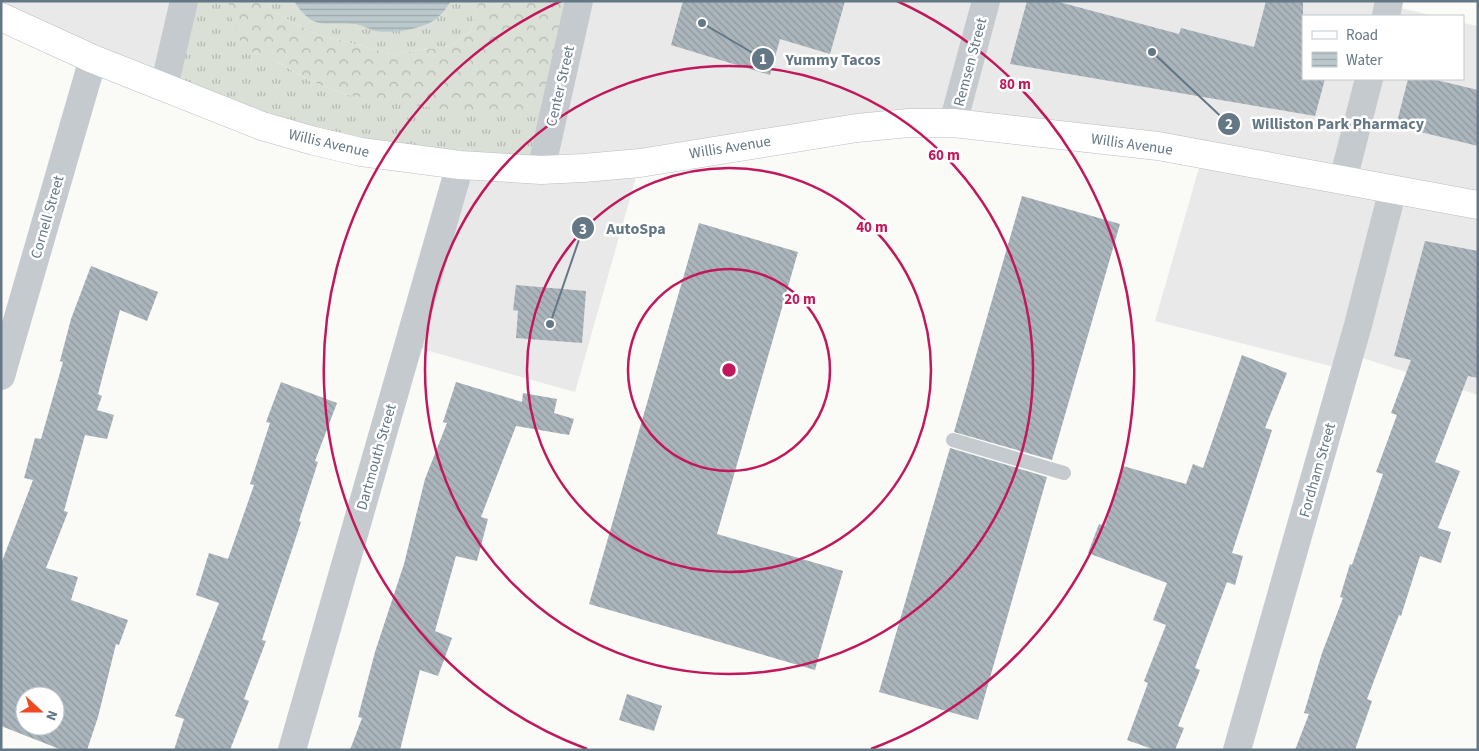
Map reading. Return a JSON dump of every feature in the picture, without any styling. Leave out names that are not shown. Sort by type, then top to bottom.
[{"type":"main road","name":"Willis Avenue","points":[[1,17],[92,59],[262,126],[361,152],[460,165],[541,170],[640,163],[857,128],[909,123],[953,123],[1138,143],[1478,205]]},
{"type":"street","points":[[164,87],[184,1]]},
{"type":"street","name":"Center Street","points":[[541,170],[579,1]]},
{"type":"street","name":"Remsen Street","points":[[953,123],[986,1]]},
{"type":"street","points":[[1386,15],[1389,1]]},
{"type":"street","name":"Cornell Street","points":[[1,376],[92,59]]},
{"type":"street","points":[[1343,180],[1369,80]]},
{"type":"street","name":"Dartmouth Street","points":[[292,750],[460,165]]},
{"type":"street","name":"Fordham Street","points":[[1237,750],[1358,325],[1393,189]]},
{"type":"lane","points":[[953,440],[1064,474]]},
{"type":"shaded area","points":[[1,1],[183,1],[164,87],[1,17]]},
{"type":"shaded area","points":[[580,1],[1371,1],[1430,15],[1302,15],[1302,80],[1464,80],[1464,23],[1478,26],[1478,395],[1350,354],[1346,370],[1155,321],[1203,154],[953,123],[640,163],[575,392],[408,345],[460,165]]},
{"type":"green space","points":[[183,1],[229,1],[229,11],[252,52],[274,60],[310,81],[348,95],[526,110],[547,95],[541,170],[361,152],[165,82]]},
{"type":"green space","points":[[229,1],[268,1],[272,11],[314,33],[391,54],[451,46],[471,31],[479,1],[568,1],[547,95],[540,106],[526,110],[460,112],[348,95],[310,81],[278,62],[252,52],[239,39],[229,11]]},
{"type":"green space","points":[[268,1],[479,1],[471,31],[451,46],[391,54],[314,33],[272,11]]},
{"type":"water","points":[[294,1],[451,1],[436,19],[424,26],[408,30],[383,32],[357,24],[327,24],[314,21],[301,11]]},
{"type":"building","points":[[683,1],[845,1],[830,54],[780,39],[770,75],[671,45]]},
{"type":"building","points":[[1027,1],[1055,1],[1179,34],[1181,28],[1254,47],[1266,1],[1303,1],[1302,80],[1325,80],[1315,116],[1010,64]]},
{"type":"building","points":[[1408,80],[1436,80],[1478,90],[1478,146],[1396,126]]},
{"type":"building","points":[[1022,196],[1120,224],[1052,460],[954,432]]},
{"type":"building","points":[[699,223],[798,252],[717,534],[843,571],[815,670],[589,604]]},
{"type":"building","points":[[1425,241],[1478,251],[1478,378],[1468,376],[1435,462],[1460,471],[1438,528],[1451,532],[1441,563],[1420,556],[1401,616],[1399,615],[1367,699],[1372,701],[1355,750],[1295,750],[1309,714],[1304,713],[1322,653],[1343,598],[1340,597],[1350,564],[1352,565],[1383,474],[1376,472],[1397,415],[1391,413],[1411,360],[1394,356]]},
{"type":"building","points":[[91,266],[158,292],[147,321],[120,310],[98,394],[102,396],[97,410],[114,415],[107,439],[85,435],[64,511],[68,512],[46,568],[78,577],[71,600],[128,620],[119,645],[116,644],[98,717],[87,750],[62,750],[26,736],[65,736],[65,686],[15,686],[15,732],[1,726],[1,564],[33,480],[24,478],[35,438],[41,439],[63,362],[60,361],[71,319]]},
{"type":"building","points":[[516,285],[586,291],[582,343],[516,338],[518,311],[513,310]]},
{"type":"building","points":[[1242,355],[1287,373],[1265,428],[1272,430],[1232,553],[1243,556],[1235,585],[1227,582],[1195,668],[1200,670],[1178,726],[1184,728],[1175,750],[1155,750],[1127,740],[1148,683],[1144,681],[1166,625],[1153,620],[1167,583],[1088,553],[1099,524],[1105,526],[1123,466],[1186,484],[1193,464],[1203,468]]},
{"type":"building","points":[[281,382],[337,403],[315,461],[318,462],[299,521],[301,522],[262,640],[266,641],[244,699],[249,701],[230,750],[174,750],[184,719],[175,716],[219,603],[196,595],[209,553],[228,559],[254,485],[250,484],[270,423],[266,422]]},
{"type":"building","points":[[456,382],[522,402],[523,393],[557,399],[554,413],[574,419],[569,435],[516,426],[481,517],[488,519],[477,561],[456,556],[435,631],[452,638],[438,676],[420,670],[400,750],[350,750],[362,718],[358,717],[375,652],[404,564],[425,479],[447,423],[443,422]]},
{"type":"building","points":[[950,448],[1047,477],[978,720],[879,692]]},
{"type":"building","points":[[627,694],[662,706],[654,731],[619,720]]},
{"type":"place","name":"Yummy Tacos","points":[[702,23]]},
{"type":"place","name":"Williston Park Pharmacy","points":[[1152,52]]},
{"type":"place","name":"AutoSpa","points":[[550,324]]}]
